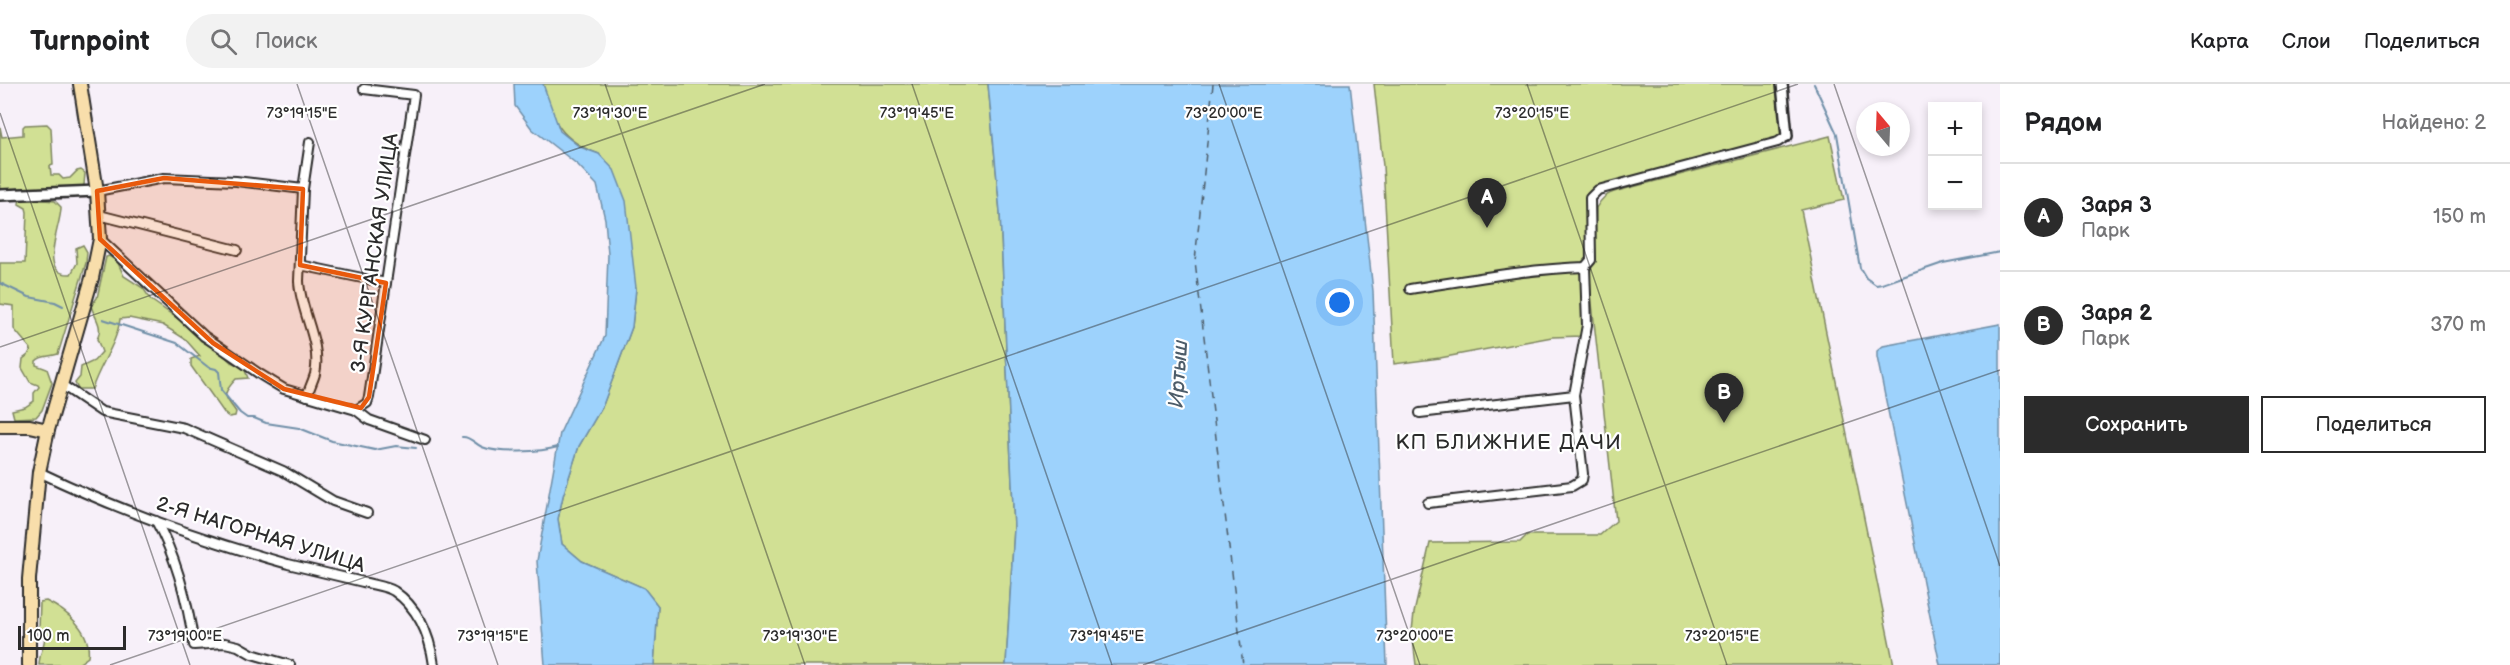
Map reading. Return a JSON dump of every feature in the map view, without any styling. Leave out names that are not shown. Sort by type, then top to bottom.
[{"type":"main road","points":[[29,665],[30,567],[39,472],[48,430],[92,278],[100,239],[97,191],[80,84]]},
{"type":"main road","points":[[0,426],[30,426],[48,430]]},
{"type":"street","points":[[1428,503],[1572,486],[1582,480],[1574,395],[1587,325],[1585,267],[1591,260],[1590,198],[1598,190],[1778,142],[1787,136],[1782,84]]},
{"type":"street","name":"3-Я КУРГАНСКАЯ УЛИЦА","points":[[356,410],[367,404],[369,397],[414,95],[364,89]]},
{"type":"street","points":[[307,396],[315,372],[315,356],[299,293],[303,189],[310,142]]},
{"type":"street","points":[[0,195],[97,191],[164,178],[236,181],[303,189]]},
{"type":"street","points":[[99,215],[237,250]]},
{"type":"street","points":[[100,239],[222,350],[284,389],[356,410],[369,420],[424,440]]},
{"type":"street","points":[[300,265],[386,283]]},
{"type":"street","points":[[1410,289],[1515,272],[1585,267]]},
{"type":"street","points":[[62,385],[102,412],[184,428],[283,471],[333,501],[367,513]]},
{"type":"street","points":[[1420,413],[1574,395]]},
{"type":"street","name":"2-Я НАГОРНАЯ УЛИЦА","points":[[39,472],[156,521],[286,563],[391,589],[406,603],[426,629],[431,639],[434,665]]},
{"type":"street","points":[[156,521],[172,555],[194,645],[225,643],[290,665]]},
{"type":"highlighted area","points":[[164,178],[303,189],[300,265],[386,283],[369,397],[361,408],[284,389],[213,343],[100,239],[97,191]]},
{"type":"green space","points":[[543,84],[988,84],[1000,212],[1014,528],[1006,665],[654,665],[658,606],[644,588],[582,561],[562,544],[558,519],[563,496],[579,446],[603,405],[632,327],[636,288],[599,154],[576,143],[560,128],[550,109]]},
{"type":"green space","points":[[1374,84],[1777,84],[1784,129],[1782,135],[1777,138],[1610,183],[1590,191],[1587,209],[1588,254],[1586,263],[1580,265],[1584,331],[1582,336],[1552,337],[1440,358],[1394,364],[1383,166]]},
{"type":"green space","points":[[47,124],[51,128],[53,165],[50,166],[51,175],[59,175],[63,179],[70,178],[81,170],[85,173],[84,185],[78,189],[0,193],[0,127],[2,137],[23,135],[25,125]]},
{"type":"green space","points":[[1830,136],[1844,200],[1801,210],[1894,665],[1416,665],[1412,631],[1414,613],[1430,543],[1520,542],[1527,535],[1600,535],[1616,521],[1589,276],[1595,255],[1596,208],[1600,202],[1607,195],[1617,191]]},
{"type":"green space","points":[[20,198],[55,201],[61,207],[53,258],[55,267],[61,272],[71,274],[77,263],[76,248],[83,245],[87,252],[86,263],[58,354],[36,361],[36,365],[47,369],[52,383],[42,410],[36,417],[14,418],[12,410],[25,407],[34,401],[34,393],[39,387],[30,382],[22,368],[23,359],[31,349],[14,329],[14,306],[0,304],[0,263],[25,263],[27,212],[26,208],[19,204]]},
{"type":"green space","points":[[109,256],[117,261],[124,276],[143,288],[151,300],[191,328],[201,341],[217,349],[231,362],[244,368],[248,378],[236,379],[226,393],[227,399],[236,412],[235,416],[229,417],[225,414],[191,366],[191,359],[200,356],[185,339],[163,325],[129,318],[120,319],[112,346],[92,389],[78,389],[75,383],[80,377],[81,367],[94,361],[102,352],[97,339],[99,326],[91,306],[97,298],[106,257]]},
{"type":"green space","points":[[46,601],[70,616],[82,630],[88,648],[88,657],[77,665],[39,665],[45,635],[39,629],[40,602]]},
{"type":"water","points":[[514,84],[543,84],[560,131],[580,147],[599,154],[614,170],[626,201],[636,288],[632,327],[603,405],[579,446],[558,519],[562,544],[582,561],[644,588],[658,606],[654,665],[545,665],[537,561],[560,433],[605,336],[608,254],[605,219],[597,185],[578,165],[532,129],[515,106]]},
{"type":"water","name":"Иртыш","points":[[988,84],[1350,84],[1373,291],[1387,665],[1006,665],[1014,528],[1000,212]]},
{"type":"water","points":[[2000,324],[2000,665],[1940,665],[1877,351],[1883,346]]},
{"type":"waterway","points":[[1814,84],[1837,134],[1860,268],[1866,278],[1876,285],[1882,284],[1943,263],[2000,252]]},
{"type":"waterway","points":[[0,283],[29,297],[55,302],[63,306]]},
{"type":"waterway","points":[[103,319],[177,343],[208,367],[216,369],[219,372],[221,390],[247,418],[299,428],[332,441],[375,450],[396,446],[416,448]]},
{"type":"waterway","points":[[462,437],[482,447],[499,451],[531,451],[558,447]]},
{"type":"ferry route","points":[[1213,84],[1195,261],[1243,665]]},
{"type":"place","name":"Заря 3","points":[[1487,228]]},
{"type":"place","name":"Заря 2","points":[[1724,423]]},
{"type":"district","name":"КП БЛИЖНИЕ ДАЧИ","points":[[1509,442]]}]
